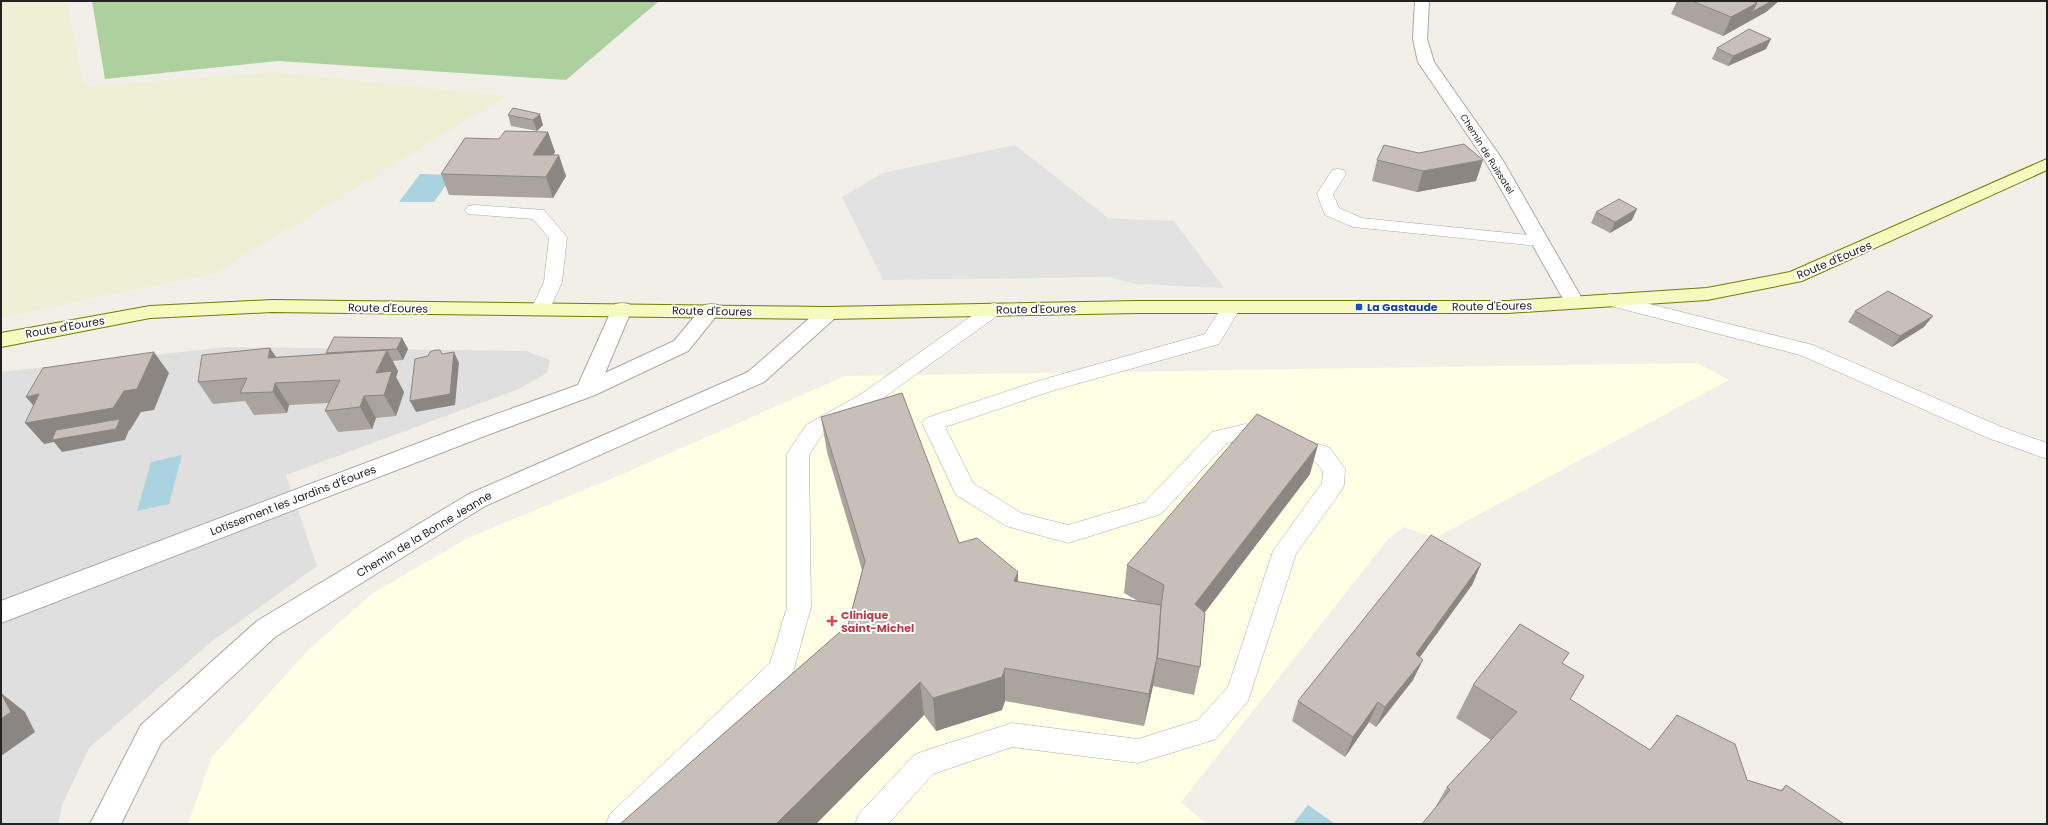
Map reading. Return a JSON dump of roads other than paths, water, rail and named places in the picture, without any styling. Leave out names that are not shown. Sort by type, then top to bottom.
[{"type":"street","name":"Chemin de Ruissatel","points":[[1422,1],[1420,39],[1426,62],[1493,159],[1574,302]]},
{"type":"street","name":"Route d'Eoures","points":[[1,340],[150,312],[272,306],[541,310],[711,310],[828,313],[1231,307],[1508,307],[1707,294],[1795,277],[2047,164]]},
{"type":"street","points":[[586,390],[622,310]]},
{"type":"street","name":"Lotissement les Jardins d’Éoures","points":[[1,612],[482,428],[586,390],[681,346],[711,310]]},
{"type":"street","name":"Chemin de la Bonne Jeanne","points":[[105,824],[151,734],[266,629],[477,500],[756,377],[828,313]]},
{"type":"lane","points":[[1338,174],[1325,194],[1331,211],[1359,223],[1539,241]]},
{"type":"lane","points":[[474,210],[538,214],[558,237],[553,282],[541,310]]},
{"type":"lane","points":[[1610,300],[1806,350],[1996,433],[2047,451]]},
{"type":"lane","points":[[869,824],[924,764],[1012,735],[1138,751],[1207,730],[1239,693],[1285,551],[1333,485],[1334,469],[1322,454],[1272,436],[1245,432],[1220,437],[1153,508],[1068,534],[1014,520],[964,489],[933,423],[1048,385],[1212,339],[1231,307]]},
{"type":"lane","points":[[620,824],[781,669],[799,607],[798,454],[814,430],[868,399],[994,310]]},
{"type":"water","points":[[420,174],[453,175],[434,202],[399,202]]},
{"type":"water","points":[[182,455],[169,504],[137,511],[151,462]]},
{"type":"water","points":[[1308,805],[1335,824],[1293,824]]},
{"type":"place","name":"La Gastaude","points":[[1359,307]]},
{"type":"place","name":"Clinique Saint-Michel","points":[[832,621]]}]
